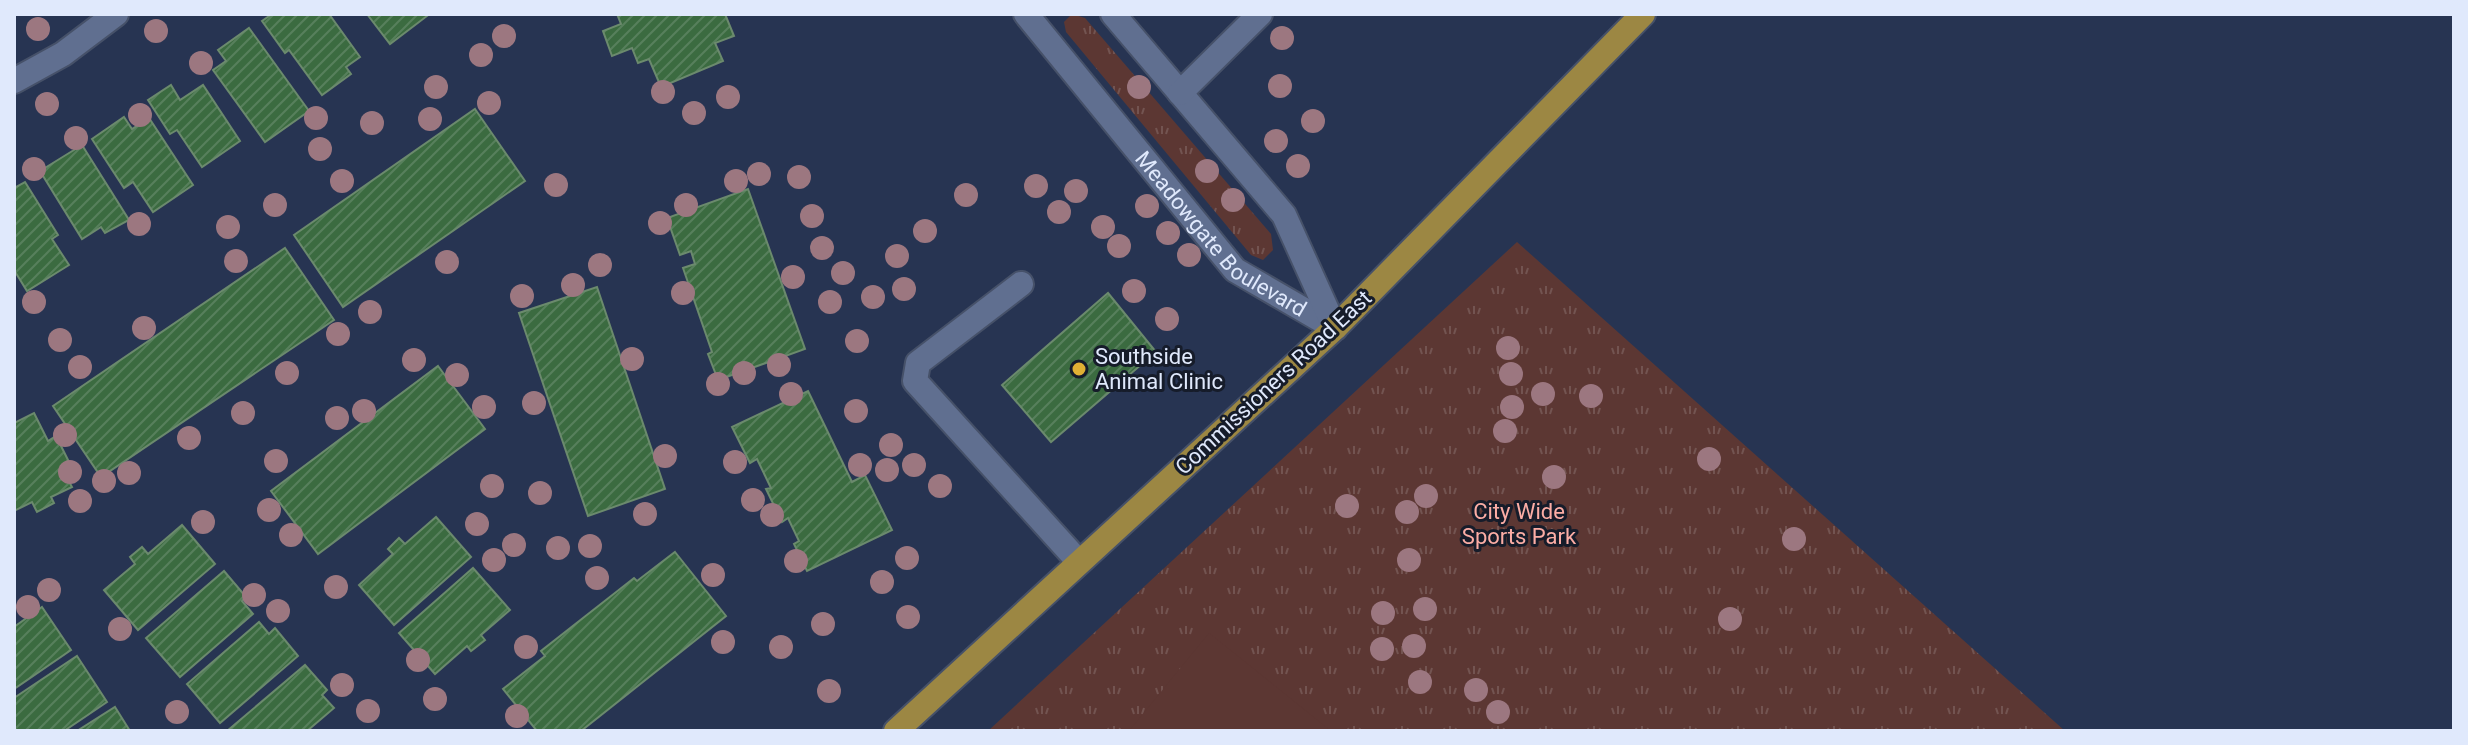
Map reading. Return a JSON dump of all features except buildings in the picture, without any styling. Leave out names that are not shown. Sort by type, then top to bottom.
[{"type":"main road","name":"Commissioners Road East","points":[[896,731],[1335,328],[1640,16]]},
{"type":"street","points":[[14,81],[63,54],[116,14]]},
{"type":"street","name":"Meadowgate Boulevard","points":[[1026,14],[1235,270],[1335,328]]},
{"type":"street","name":"Meadowgate Boulevard","points":[[1113,14],[1284,215],[1335,328]]},
{"type":"street","points":[[1180,93],[1260,14]]},
{"type":"street","points":[[1021,284],[918,363],[915,381],[1079,562]]},
{"type":"green space","points":[[1072,14],[1085,18],[1271,234],[1273,250],[1263,260],[1251,255],[1066,32],[1064,22]]},
{"type":"green space","name":"City Wide Sports Park","points":[[1517,242],[2065,731],[988,731]]},
{"type":"green space","points":[[1209,633],[1331,731],[1129,731]]},
{"type":"place","name":"Southside Animal Clinic","points":[[1079,369]]}]
